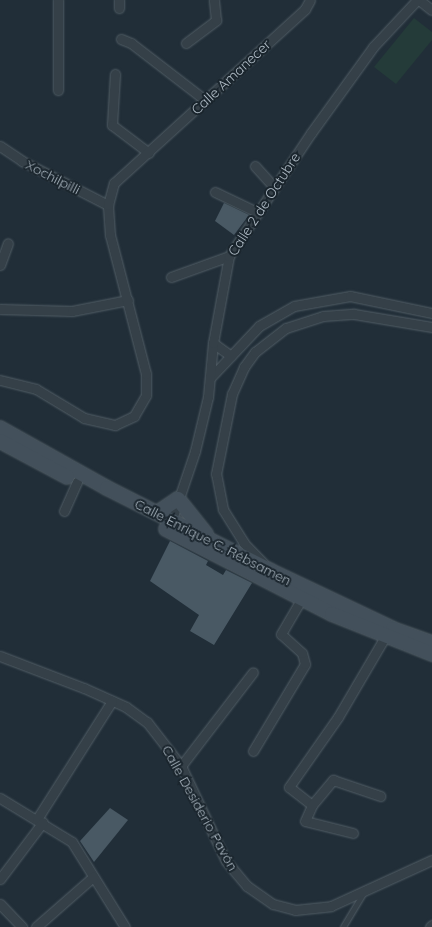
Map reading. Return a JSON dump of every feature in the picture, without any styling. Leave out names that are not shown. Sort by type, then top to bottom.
[{"type":"main road","name":"Calle Enrique C. Rébsamen","points":[[0,428],[157,513],[171,526],[216,543],[393,629],[432,643]]},
{"type":"main road","name":"Calle Enrique C. Rébsamen","points":[[0,441],[78,482],[171,526],[302,598],[385,637],[432,654]]},
{"type":"main road","points":[[157,513],[178,500],[202,530],[216,543]]},
{"type":"street","points":[[58,0],[58,90]]},
{"type":"street","points":[[186,43],[216,20],[214,0]]},
{"type":"street","name":"Calle Amanecer","points":[[0,380],[36,389],[84,418],[115,425],[134,416],[146,396],[146,374],[110,235],[108,206],[114,182],[149,153],[306,9],[310,0]]},
{"type":"street","points":[[418,0],[432,10]]},
{"type":"street","name":"Calle 2 de Octubre","points":[[171,526],[195,451],[211,377],[213,343],[229,256],[256,212],[373,48],[418,0]]},
{"type":"street","points":[[428,0],[432,4]]},
{"type":"street","points":[[121,39],[131,43],[205,100]]},
{"type":"street","points":[[115,74],[112,125],[149,153]]},
{"type":"street","name":"Xochilpilli","points":[[0,146],[22,162],[108,206]]},
{"type":"street","points":[[255,166],[274,187]]},
{"type":"street","points":[[215,192],[256,212]]},
{"type":"street","points":[[0,264],[8,243]]},
{"type":"street","points":[[171,277],[229,256]]},
{"type":"street","points":[[211,377],[259,326],[275,314],[331,297],[350,296],[432,313]]},
{"type":"street","points":[[0,309],[72,310],[128,300]]},
{"type":"street","points":[[271,571],[232,525],[218,493],[218,456],[232,394],[244,367],[262,346],[286,328],[323,316],[354,314],[432,327]]},
{"type":"street","points":[[213,343],[231,356]]},
{"type":"street","points":[[64,511],[78,482]]},
{"type":"street","points":[[253,751],[304,664],[302,653],[281,634],[302,598]]},
{"type":"street","points":[[312,805],[289,787],[338,717],[385,637]]},
{"type":"street","name":"Calle Desiderio Pavón","points":[[0,656],[112,700],[147,722],[181,766],[226,861],[259,895],[283,908],[310,910],[331,906],[362,895],[432,860]]},
{"type":"street","points":[[181,766],[253,672]]},
{"type":"street","points":[[0,879],[40,821],[112,700]]},
{"type":"street","points":[[353,833],[305,821],[312,805],[333,780],[380,796]]},
{"type":"street","points":[[0,798],[72,842],[123,926]]},
{"type":"street","points":[[36,927],[93,877]]},
{"type":"street","points":[[0,904],[22,927]]},
{"type":"lane","points":[[344,927],[362,895]]},
{"type":"green space","points":[[414,18],[432,32],[432,40],[396,84],[374,67]]},
{"type":"building","points":[[224,203],[249,215],[234,235],[215,221]]},
{"type":"building","points":[[170,541],[208,561],[206,565],[223,575],[226,570],[252,583],[214,645],[190,631],[199,615],[150,581]]},
{"type":"building","points":[[110,808],[128,820],[94,862],[80,841]]}]
